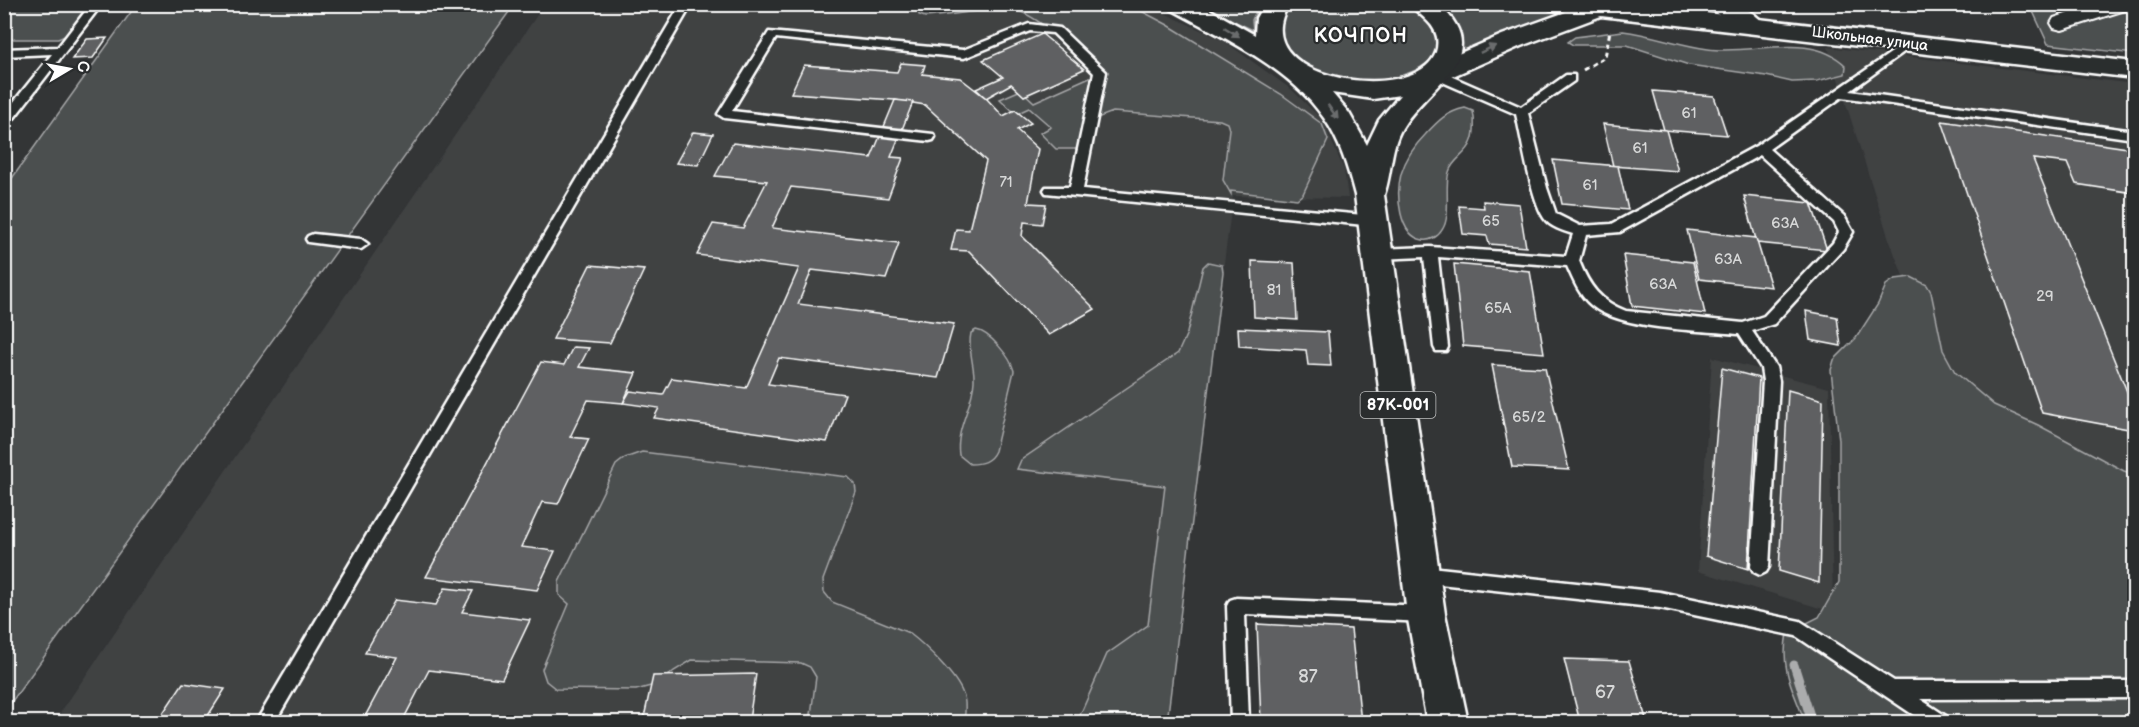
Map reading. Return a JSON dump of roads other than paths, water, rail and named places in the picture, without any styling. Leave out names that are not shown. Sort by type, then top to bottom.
[{"type":"main road","name":"87К-001","points":[[1180,4],[1217,23],[1293,70],[1330,84],[1369,90],[1406,86],[1435,74]]},
{"type":"main road","name":"87К-001","points":[[1277,4],[1267,22],[1268,37],[1274,50],[1325,101],[1344,126],[1357,153],[1372,208],[1426,615],[1448,723]]},
{"type":"main road","name":"87К-001","points":[[1372,208],[1378,155],[1389,126],[1406,103],[1435,74],[1449,54],[1450,40],[1443,23],[1423,4]]},
{"type":"main road","name":"Школьная улица","points":[[1559,4],[1611,20],[1751,26],[2134,70]]},
{"type":"main road","points":[[1721,4],[1751,26]]},
{"type":"main road","points":[[1435,74],[1551,24],[1611,20]]},
{"type":"street","points":[[2062,23],[2120,4]]},
{"type":"lane","points":[[4,123],[97,4]]},
{"type":"lane","points":[[265,723],[687,4]]},
{"type":"lane","points":[[929,137],[724,114],[773,34],[964,54],[1029,27],[1056,30],[1100,72],[1076,192]]},
{"type":"lane","points":[[1522,112],[1540,188],[1550,217],[1564,226],[1580,231],[1616,229],[1761,149],[1908,44]]},
{"type":"lane","points":[[4,53],[61,50]]},
{"type":"lane","points":[[1435,74],[1522,112]]},
{"type":"lane","points":[[1522,112],[1570,78]]},
{"type":"lane","points":[[1839,93],[2134,135]]},
{"type":"lane","points":[[1580,231],[1572,261],[1590,299],[1605,309],[1624,316],[1743,329],[1769,320],[1838,246],[1846,232],[1839,219],[1761,149]]},
{"type":"lane","points":[[1051,189],[1372,208]]},
{"type":"lane","points":[[313,240],[361,244]]},
{"type":"lane","points":[[1378,254],[1430,252],[1572,261]]},
{"type":"lane","points":[[1430,252],[1441,347]]},
{"type":"lane","points":[[1743,329],[1768,367],[1771,381],[1760,567]]},
{"type":"lane","points":[[1421,574],[1660,600],[1800,629],[1939,723]]},
{"type":"lane","points":[[1240,723],[1236,606],[1426,615]]},
{"type":"lane","points":[[1891,690],[2134,690]]},
{"type":"waterway","points":[[1794,665],[1812,722]]},
{"type":"district","name":"КОЧПОН","points":[[1361,36]]}]
